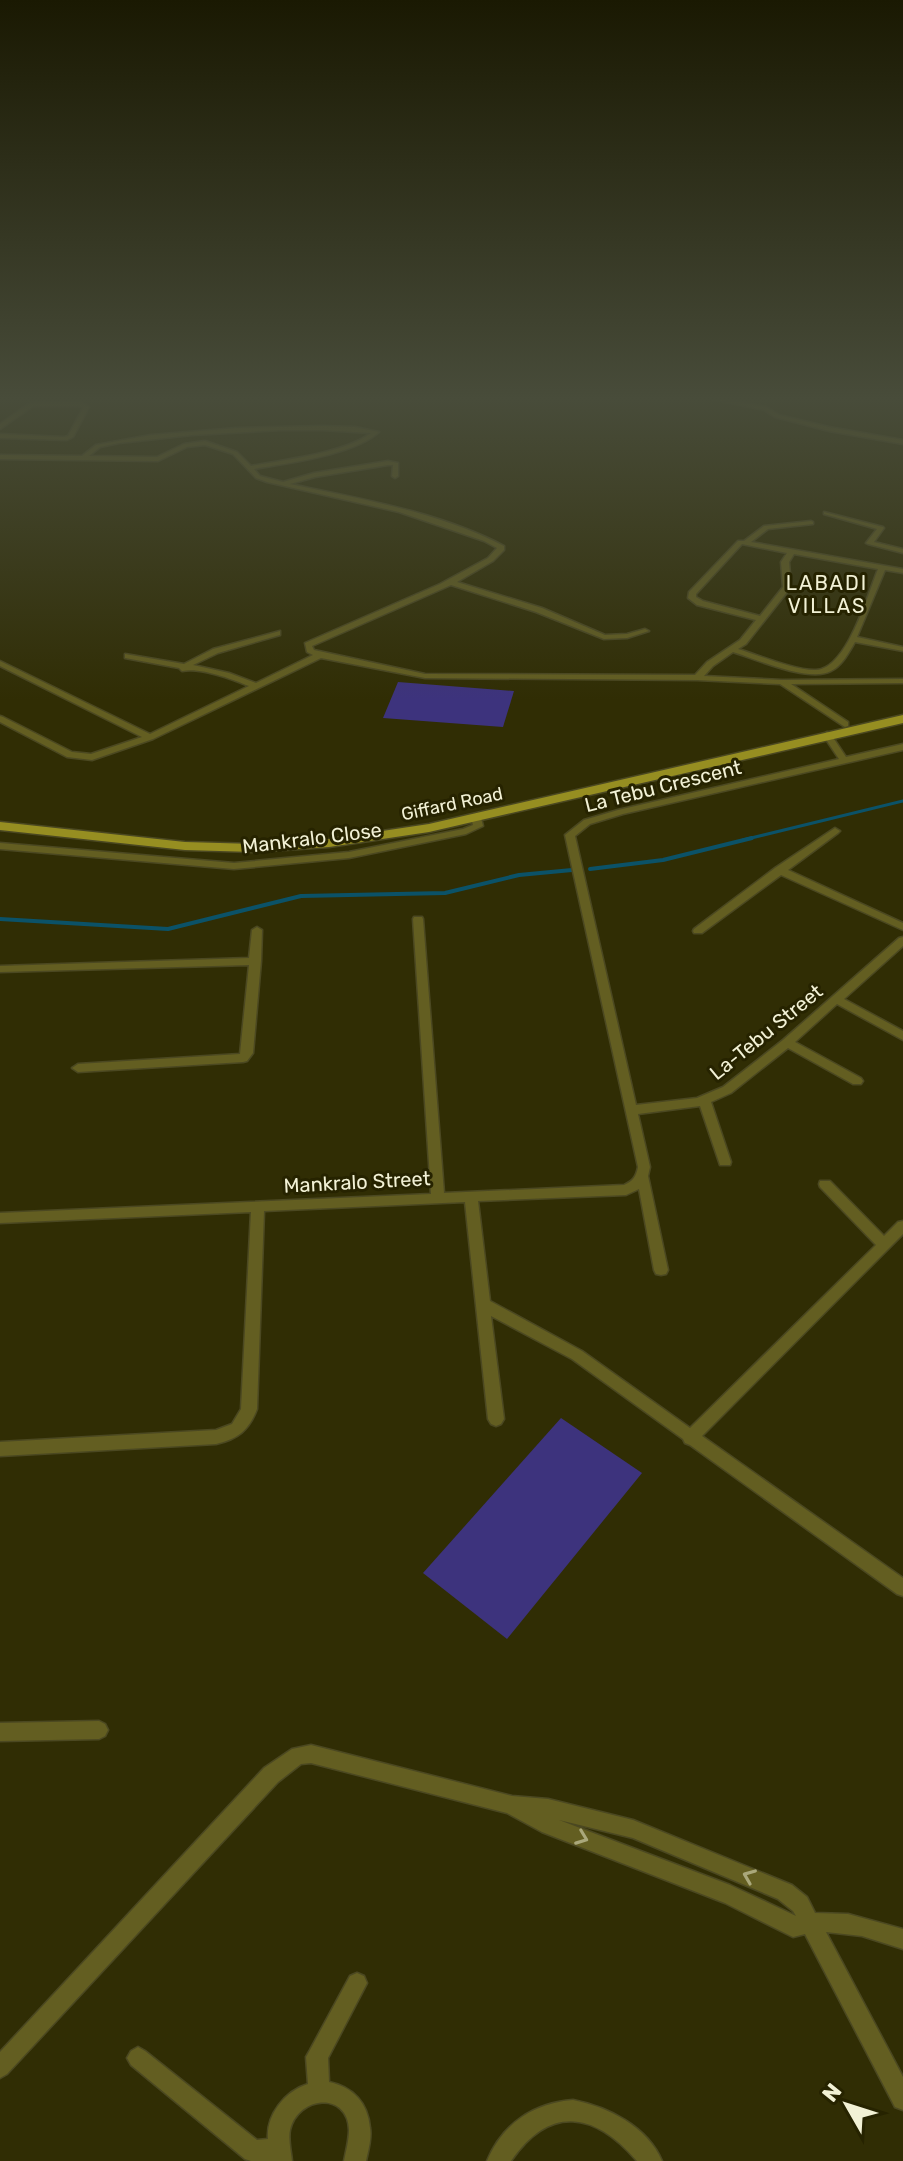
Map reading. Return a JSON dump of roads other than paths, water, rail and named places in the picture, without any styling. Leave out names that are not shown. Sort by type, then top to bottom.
[{"type":"main road","name":"Giffard Road","points":[[0,816],[184,837],[229,839],[328,835],[427,820],[903,712]]},
{"type":"main road","name":"Giffard Road","points":[[0,826],[117,841],[254,848],[373,838],[476,818],[903,719]]},
{"type":"street","points":[[351,499],[401,510],[501,548],[489,560],[449,582],[308,645],[311,652],[320,655],[425,676],[903,681]]},
{"type":"street","points":[[826,513],[881,528],[870,543],[903,551]]},
{"type":"street","points":[[747,542],[766,527],[792,522],[811,523]]},
{"type":"street","points":[[761,619],[700,603],[692,594],[737,543],[747,542],[903,571]]},
{"type":"street","points":[[697,678],[707,666],[734,650],[787,587],[785,562],[792,551]]},
{"type":"street","points":[[734,650],[816,673],[831,668],[853,639],[882,567]]},
{"type":"street","points":[[449,582],[539,610],[604,637],[645,631]]},
{"type":"street","points":[[182,669],[199,658],[230,646],[277,633]]},
{"type":"street","points":[[853,639],[903,649]]},
{"type":"street","points":[[0,719],[81,758],[150,737],[320,655]]},
{"type":"street","points":[[128,656],[222,675],[256,686]]},
{"type":"street","points":[[0,663],[150,737]]},
{"type":"street","points":[[782,682],[845,724]]},
{"type":"street","points":[[827,735],[843,759]]},
{"type":"street","name":"La Tebu Crescent","points":[[633,1110],[570,835],[587,822],[903,747]]},
{"type":"street","name":"Mankralo Close","points":[[0,846],[234,866],[349,855],[466,831],[478,826],[476,818]]},
{"type":"street","points":[[698,931],[835,831]]},
{"type":"street","points":[[779,870],[903,927]]},
{"type":"street","points":[[418,919],[438,1198]]},
{"type":"street","points":[[78,1068],[243,1058],[247,1053],[257,930]]},
{"type":"street","name":"La-Tebu Street","points":[[633,1110],[704,1100],[740,1081],[903,940]]},
{"type":"street","points":[[0,969],[256,961]]},
{"type":"street","points":[[836,999],[903,1036]]},
{"type":"street","points":[[787,1043],[857,1081]]},
{"type":"street","points":[[704,1100],[725,1162]]},
{"type":"street","points":[[633,1110],[661,1270]]},
{"type":"street","name":"Mankralo Street","points":[[0,1218],[626,1190],[643,1178]]},
{"type":"street","points":[[825,1184],[884,1245]]},
{"type":"street","points":[[471,1197],[496,1419]]},
{"type":"street","points":[[0,1449],[216,1437],[240,1428],[249,1409],[258,1208]]},
{"type":"street","points":[[690,1438],[903,1226]]},
{"type":"street","points":[[484,1305],[577,1355],[690,1438],[900,1581]]},
{"type":"street","points":[[0,1732],[99,1730]]},
{"type":"street","points":[[0,2067],[271,1775],[298,1755],[311,1754],[512,1805],[548,1808],[633,1829],[777,1888],[800,1904],[901,2093]]},
{"type":"street","points":[[512,1805],[542,1823],[730,1895],[793,1927],[809,1921],[866,1926],[903,1939]]},
{"type":"street","points":[[319,2089],[317,2057],[357,1983]]},
{"type":"street","points":[[138,2058],[253,2151],[280,2155],[280,2128],[288,2110],[301,2096],[319,2089],[336,2091],[350,2103],[359,2122],[361,2144],[355,2161]]},
{"type":"street","points":[[498,2161],[532,2123],[545,2115],[572,2108],[602,2116],[619,2126],[651,2161]]},
{"type":"waterway","points":[[743,840],[903,801]]},
{"type":"waterway","points":[[590,869],[663,860],[752,838]]},
{"type":"waterway","points":[[0,919],[168,929],[301,896],[445,893],[519,875],[572,870]]},
{"type":"district","name":"LABADI VILLAS","points":[[827,594]]}]
